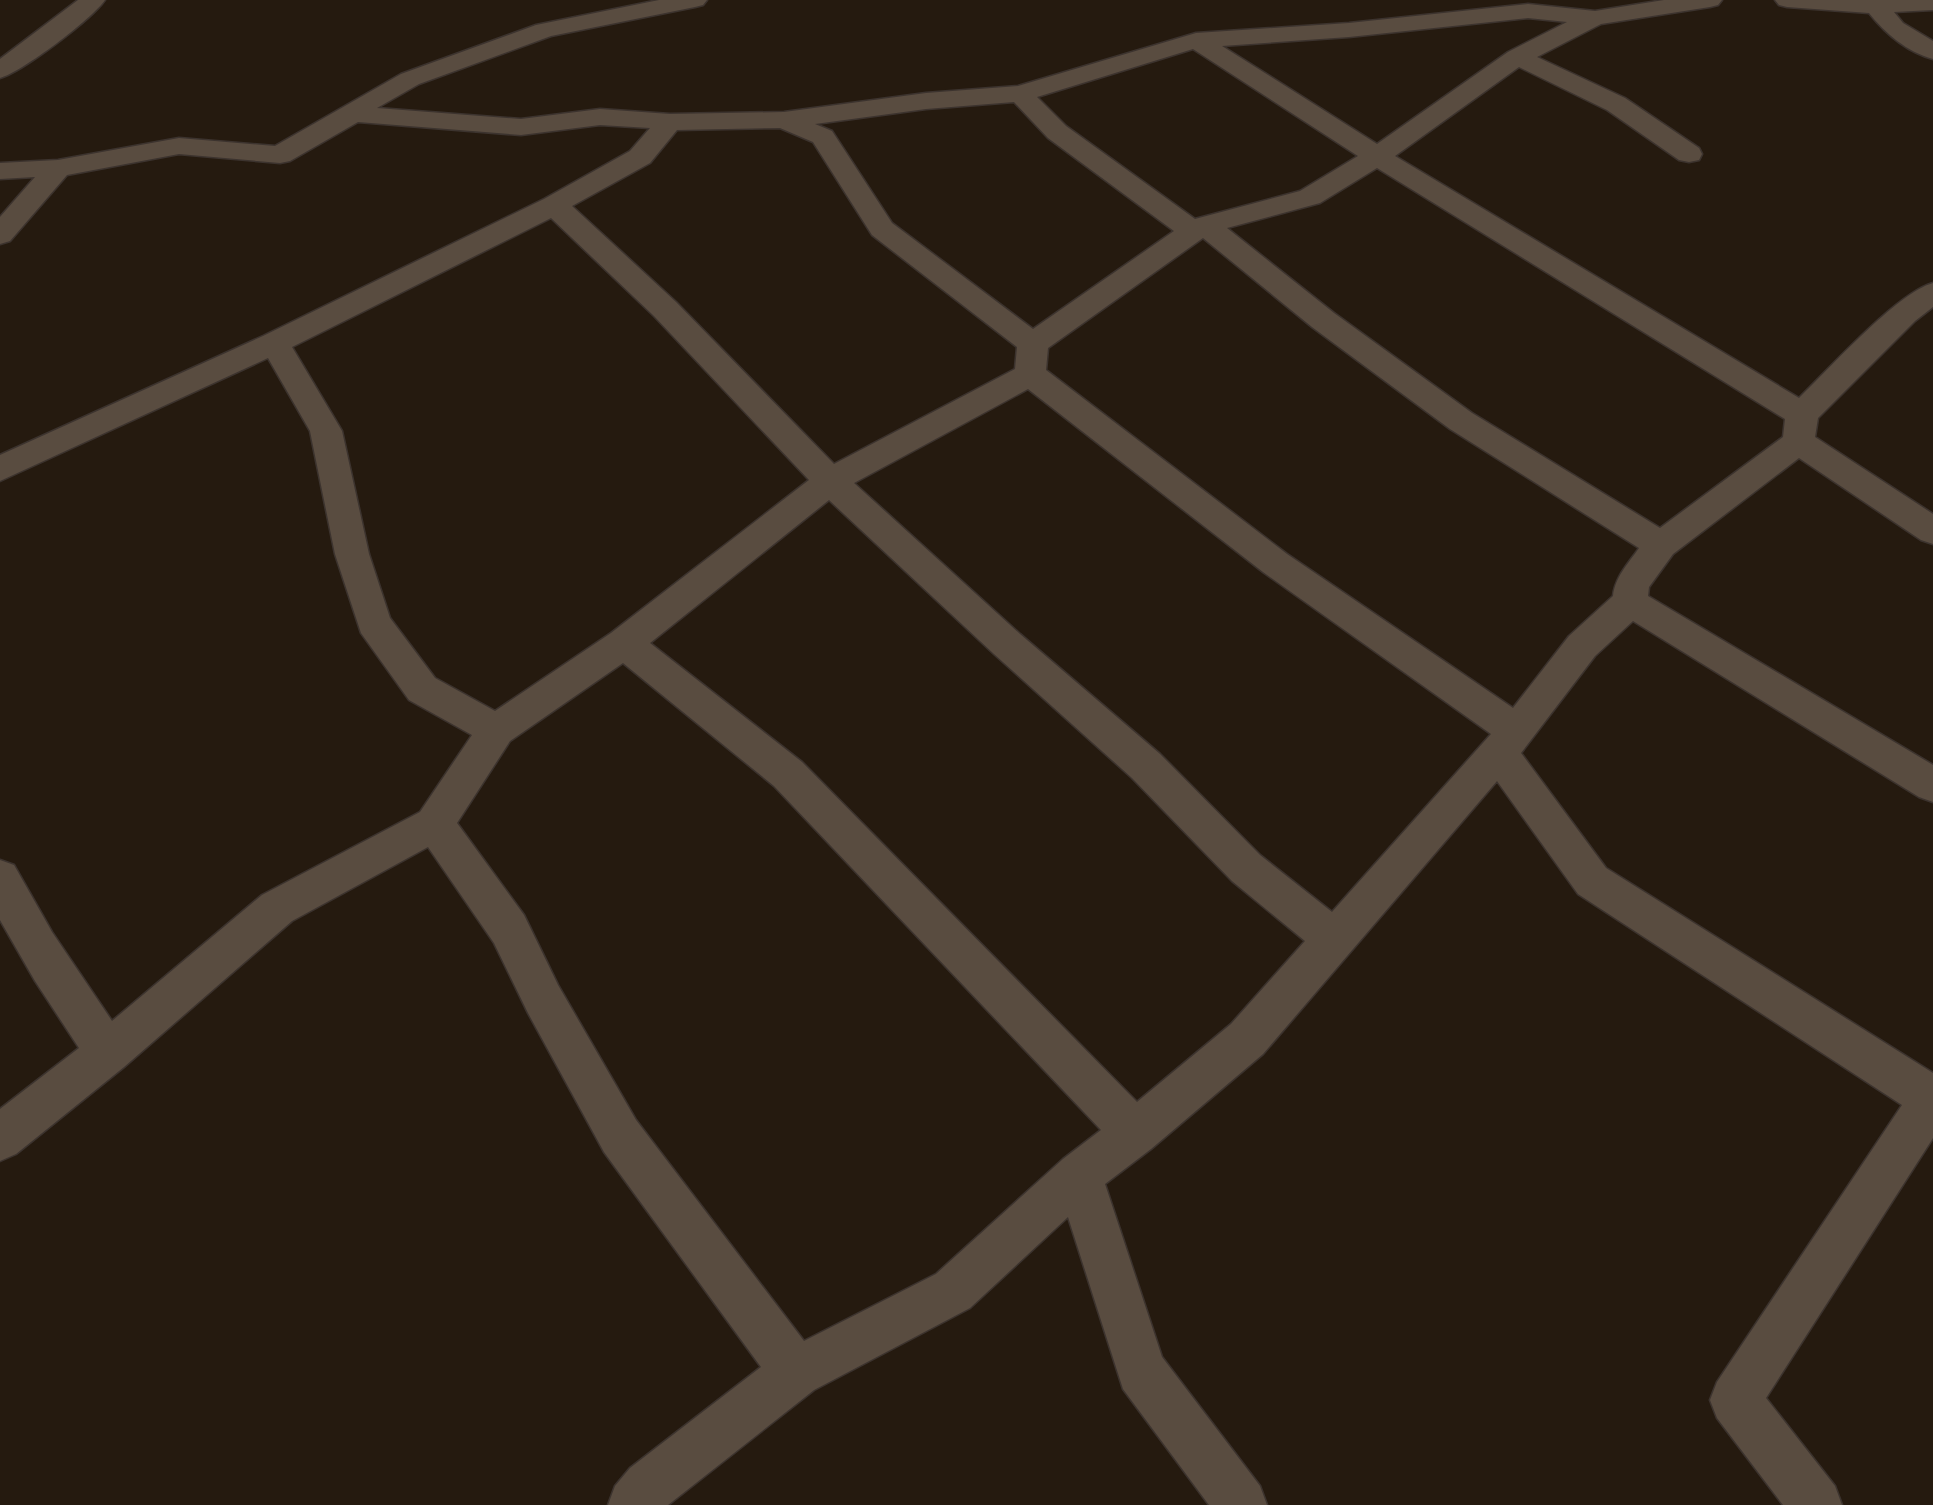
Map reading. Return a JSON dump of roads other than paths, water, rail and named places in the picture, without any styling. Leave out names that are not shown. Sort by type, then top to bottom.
[{"type":"street","points":[[0,70],[31,50],[93,0]]},
{"type":"street","points":[[0,171],[58,168],[179,146],[280,155],[410,79],[545,30],[653,4],[695,0]]},
{"type":"street","points":[[1422,0],[1441,20]]},
{"type":"street","points":[[353,114],[521,127],[600,117],[670,122],[784,120],[926,101],[1020,94],[1196,40],[1528,11],[1595,18],[1710,0]]},
{"type":"street","points":[[1787,0],[1876,6],[1933,3]]},
{"type":"street","points":[[1876,6],[1894,28],[1933,51]]},
{"type":"street","points":[[0,1138],[108,1052],[277,908],[434,824],[497,730],[624,643],[830,481],[1032,359],[1199,228],[1310,197],[1377,156],[1517,57],[1595,18]]},
{"type":"street","points":[[1196,40],[1800,428],[1933,531]]},
{"type":"street","points":[[1517,57],[1616,104],[1689,154]]},
{"type":"street","points":[[1020,94],[1057,132],[1199,228],[1461,421],[1661,545]]},
{"type":"street","points":[[784,120],[823,137],[882,229],[1032,359],[1275,564],[1507,741],[1592,881],[1933,1099],[1735,1400],[1816,1505]]},
{"type":"street","points":[[0,469],[274,342],[554,205],[640,157],[670,122]]},
{"type":"street","points":[[0,235],[58,168]]},
{"type":"street","points":[[554,205],[665,309],[830,481],[997,635],[1146,766],[1245,868],[1334,939]]},
{"type":"street","points":[[634,1505],[649,1488],[796,1372],[954,1291],[1079,1175],[1135,1133],[1247,1039],[1507,741],[1582,646],[1630,602],[1632,584],[1661,545],[1800,428],[1904,314],[1933,293]]},
{"type":"street","points":[[1904,314],[1933,331]]},
{"type":"street","points":[[274,342],[326,431],[352,554],[373,623],[422,689],[497,730]]},
{"type":"street","points":[[1630,602],[1933,785]]},
{"type":"street","points":[[624,643],[789,774],[1135,1133]]},
{"type":"street","points":[[434,824],[509,929],[543,999],[620,1136],[796,1372]]},
{"type":"street","points":[[0,878],[18,913],[84,1019],[108,1052]]},
{"type":"street","points":[[1079,1175],[1141,1371],[1241,1505]]}]
